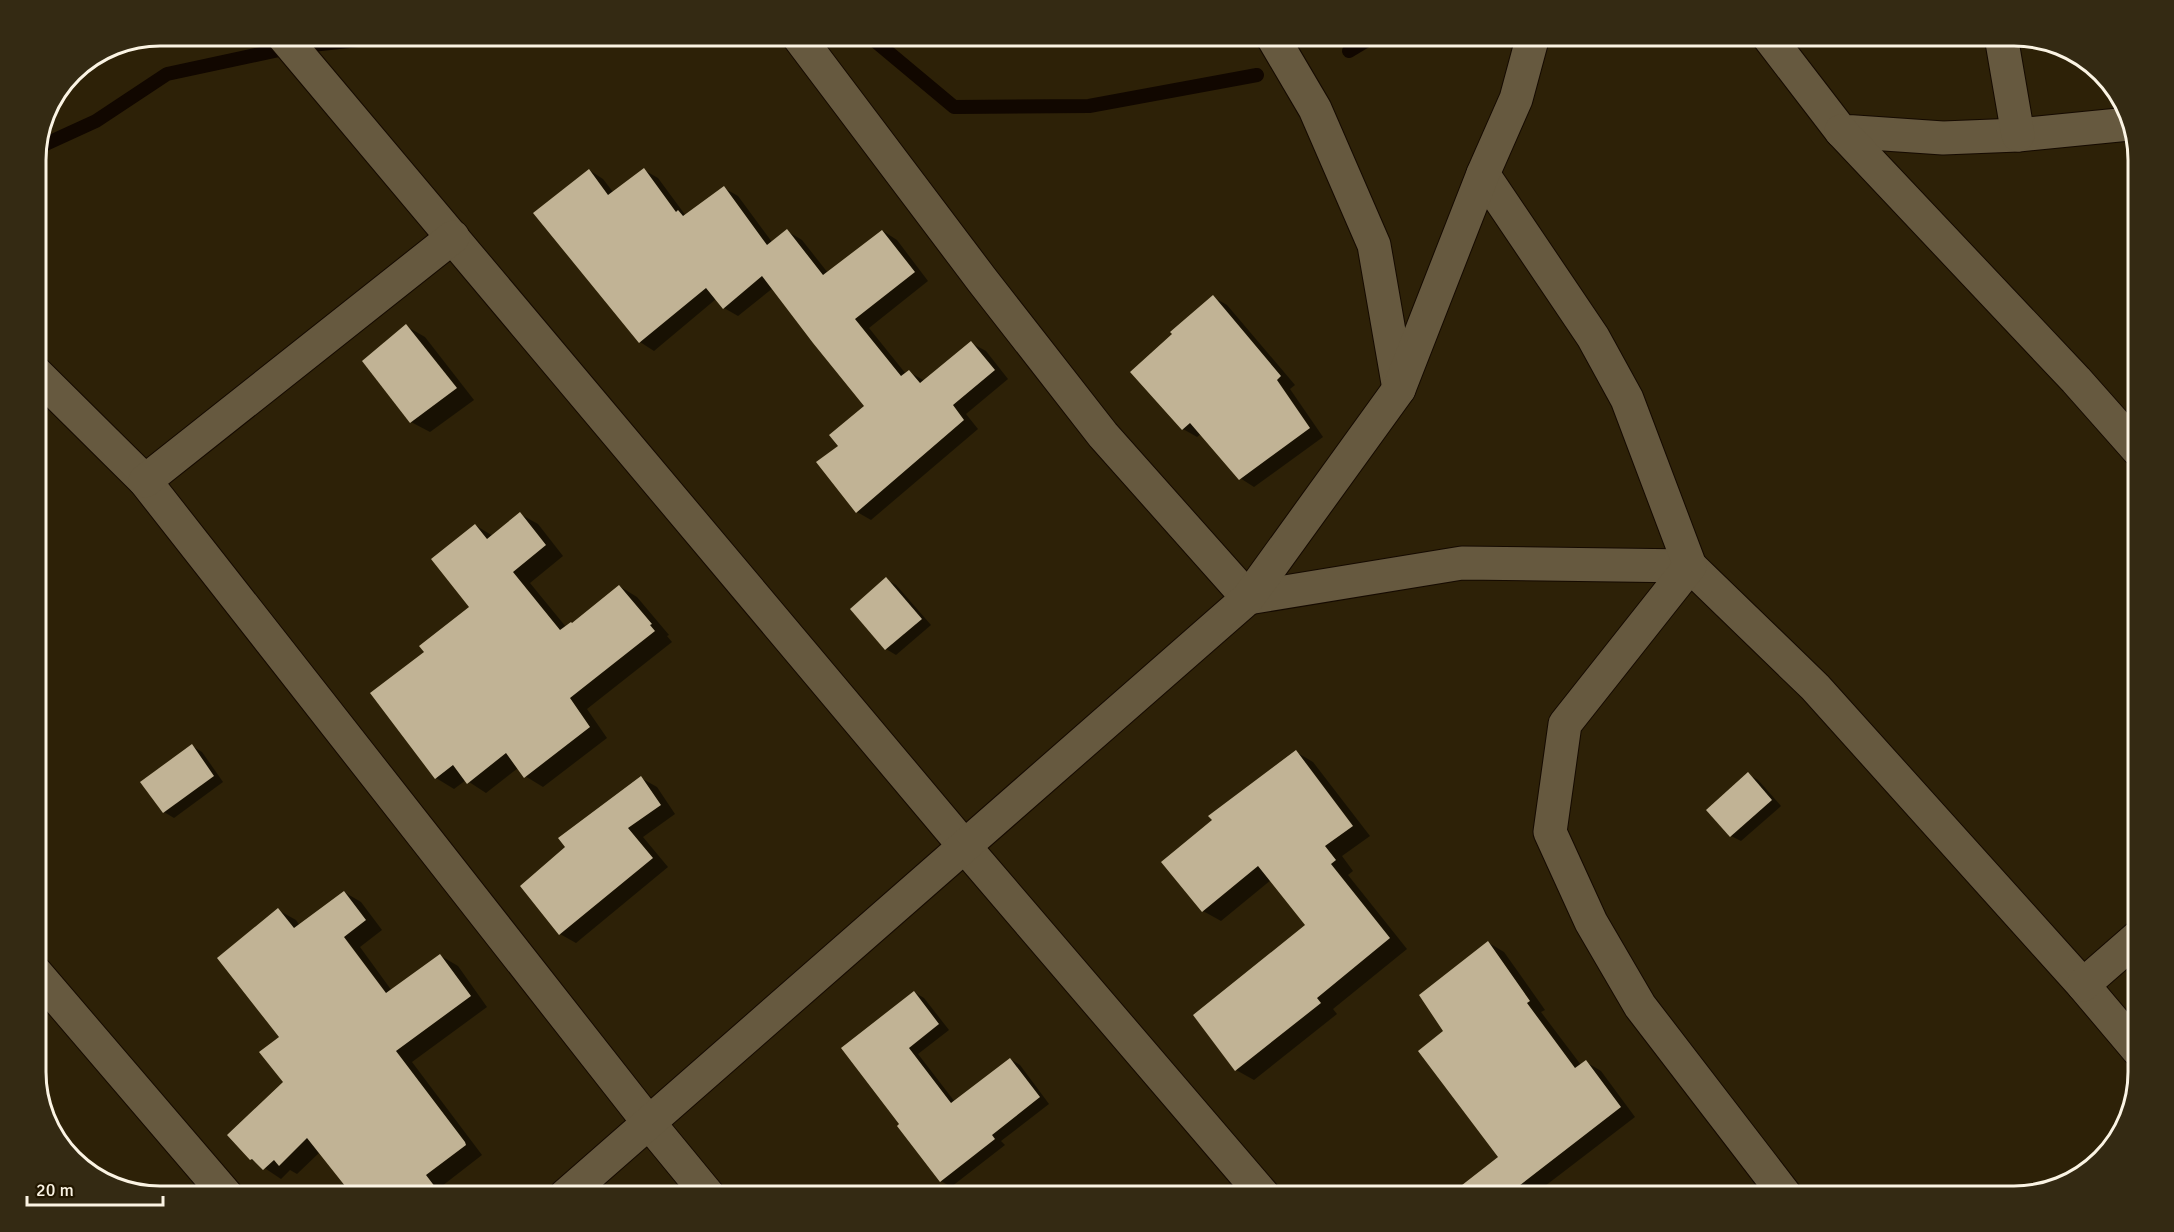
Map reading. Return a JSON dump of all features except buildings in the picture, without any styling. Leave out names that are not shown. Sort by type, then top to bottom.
[{"type":"street","points":[[1278,46],[1315,109],[1374,244],[1399,389]]},
{"type":"street","points":[[577,1186],[1248,598],[1399,389],[1483,174],[1516,99],[1530,46]]},
{"type":"street","points":[[1776,46],[1841,131],[2076,380],[2127,438]]},
{"type":"street","points":[[2003,46],[2018,135]]},
{"type":"street","points":[[292,47],[965,848],[1255,1186]]},
{"type":"street","points":[[806,47],[982,280],[1103,435],[1248,598]]},
{"type":"street","points":[[1841,131],[1943,138],[2018,135],[2122,125]]},
{"type":"street","points":[[1483,174],[1593,337],[1627,399],[1690,566],[1815,687],[2128,1038]]},
{"type":"street","points":[[146,481],[453,237]]},
{"type":"street","points":[[47,384],[146,481],[701,1186]]},
{"type":"street","points":[[1248,598],[1462,563],[1690,566]]},
{"type":"street","points":[[1690,566],[1565,724],[1550,832],[1591,922],[1640,1006],[1778,1186]]},
{"type":"street","points":[[2083,985],[2128,947]]},
{"type":"street","points":[[47,986],[218,1186]]},
{"type":"waterway","points":[[1349,51],[1357,46]]},
{"type":"waterway","points":[[48,143],[96,121],[167,74],[294,47]]},
{"type":"waterway","points":[[882,47],[954,107],[1089,106],[1257,75]]}]
